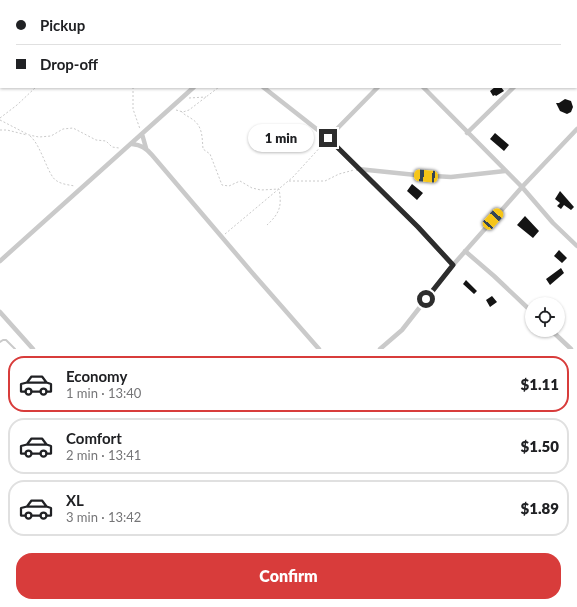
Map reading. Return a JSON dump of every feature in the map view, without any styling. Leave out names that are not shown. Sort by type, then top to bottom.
[{"type":"street","points":[[0,261],[193,88]]},
{"type":"street","points":[[264,88],[328,138],[418,227],[453,265]]},
{"type":"street","points":[[328,138],[377,88]]},
{"type":"street","points":[[424,88],[522,187],[577,246]]},
{"type":"street","points":[[467,133],[513,88]]},
{"type":"street","points":[[380,349],[406,325],[453,265],[522,187],[577,129]]},
{"type":"street","points":[[142,134],[146,148]]},
{"type":"street","points":[[132,144],[140,145],[146,148],[319,349]]},
{"type":"street","points":[[358,169],[451,177],[505,171]]},
{"type":"street","points":[[465,252],[494,276],[525,305]]},
{"type":"street","points":[[0,312],[33,349]]},
{"type":"street","points":[[558,337],[571,349]]},
{"type":"lane","points":[[0,342],[6,340],[15,349]]},
{"type":"path","points":[[35,88],[0,119],[29,135],[34,140],[54,180],[82,188]]},
{"type":"path","points":[[133,88],[133,109],[142,134]]},
{"type":"path","points":[[170,108],[181,111],[189,110],[218,88]]},
{"type":"path","points":[[180,99],[207,97]]},
{"type":"path","points":[[181,111],[183,115],[194,121],[201,129],[203,149],[210,154],[222,185],[229,186],[236,182],[242,181],[256,189],[279,189]]},
{"type":"path","points":[[0,130],[7,130],[39,137],[51,136],[63,129],[73,128],[96,140],[107,142],[112,147],[127,148]]},
{"type":"path","points":[[222,237],[288,181],[311,159],[328,138]]},
{"type":"path","points":[[288,181],[325,181],[339,174],[358,169]]},
{"type":"path","points":[[267,226],[277,214],[280,207],[279,189]]},
{"type":"building","points":[[494,88],[502,88],[504,91],[496,96],[493,96],[490,91]]},
{"type":"building","points":[[565,99],[571,101],[573,107],[571,112],[567,114],[560,111],[556,103],[559,103]]},
{"type":"building","points":[[495,133],[509,145],[504,151],[490,139]]},
{"type":"building","points":[[412,184],[423,193],[417,200],[407,191]]},
{"type":"building","points":[[560,191],[574,207],[571,210],[564,205],[561,209],[557,206],[560,203],[555,199]]},
{"type":"building","points":[[525,216],[539,231],[533,238],[517,225]]},
{"type":"building","points":[[559,250],[567,258],[562,263],[554,256]]},
{"type":"building","points":[[561,268],[564,273],[550,285],[546,279]]},
{"type":"building","points":[[466,280],[477,291],[474,294],[463,284]]},
{"type":"building","points":[[492,296],[497,302],[490,307],[486,300]]},
{"type":"route","points":[[328,138],[418,227],[453,265],[426,299]]}]
